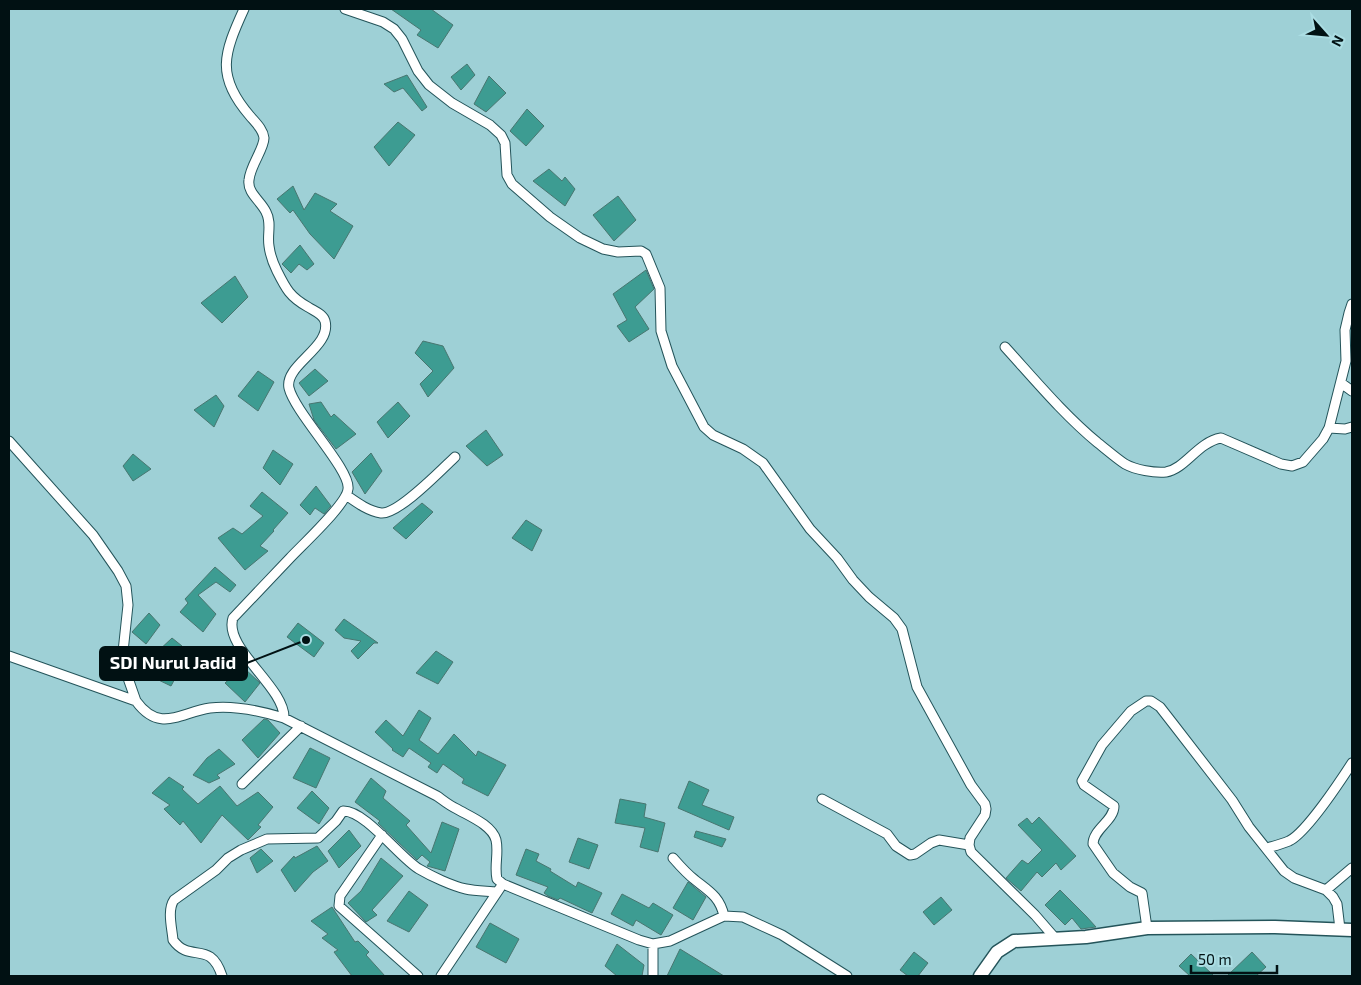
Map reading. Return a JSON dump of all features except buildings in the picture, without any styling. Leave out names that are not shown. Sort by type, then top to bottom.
[{"type":"street","points":[[244,9],[229,42],[225,64],[229,81],[238,102],[260,128],[264,136],[263,144],[248,178],[248,186],[266,212],[270,222],[269,245],[272,259],[288,293],[297,301],[322,316],[325,321],[325,330],[321,338],[316,347],[293,372],[289,388],[302,414],[344,475],[348,489],[346,495],[327,521],[233,618],[231,624],[232,631],[244,653],[279,700],[284,710],[284,718]]},
{"type":"street","points":[[345,9],[383,22],[394,29],[402,39],[418,71],[429,85],[452,102],[490,125],[501,135],[505,143],[508,175],[512,184],[550,216],[580,238],[603,249],[618,252],[641,251],[646,254],[660,288],[660,331],[672,366],[704,427],[713,435],[743,449],[763,463],[810,529],[837,558],[868,597],[894,618],[902,629],[917,687],[971,785],[985,804],[985,815],[970,838],[971,852],[1035,915],[1055,938]]},
{"type":"street","points":[[1005,347],[1082,429],[1116,458],[1136,468],[1167,472],[1175,468],[1205,444],[1213,439],[1221,438],[1281,464],[1292,466],[1303,462],[1311,454],[1329,428],[1346,361],[1345,330],[1348,313],[1352,304]]},
{"type":"street","points":[[1341,383],[1352,391]]},
{"type":"street","points":[[1329,428],[1344,429],[1352,427]]},
{"type":"street","points":[[9,441],[93,535],[126,586],[128,605],[122,661],[136,701],[142,709],[162,719],[173,719],[210,708],[264,712],[284,718],[476,818],[493,834],[496,840],[495,873],[497,879],[503,884],[653,944],[670,941],[724,916],[744,917],[782,935],[847,976]]},
{"type":"street","points":[[346,495],[373,511],[382,513],[392,511],[411,497],[455,457]]},
{"type":"street","points":[[9,656],[136,701]]},
{"type":"street","points":[[980,976],[997,952],[1014,941],[1086,937],[1147,928],[1275,927],[1346,929],[1333,897],[1326,890],[1294,878],[1284,871],[1160,707],[1151,701],[1146,701],[1132,711],[1102,745],[1082,781],[1084,785],[1114,806],[1113,813],[1094,838],[1093,844],[1113,873],[1130,887],[1142,893],[1147,928]]},
{"type":"street","points":[[242,784],[302,726]]},
{"type":"street","points":[[1267,848],[1291,841],[1304,828],[1334,791],[1352,762]]},
{"type":"street","points":[[822,799],[887,834],[896,846],[910,855],[938,840],[969,845]]},
{"type":"street","points":[[222,976],[217,963],[212,957],[183,950],[173,940],[171,904],[216,870],[228,858],[241,850],[267,839],[318,838],[336,821],[343,810],[349,810],[356,814],[382,835],[418,869],[465,889],[497,892]]},
{"type":"street","points":[[382,835],[340,896],[339,906],[418,976]]},
{"type":"street","points":[[673,858],[688,874],[712,892],[718,900],[724,916]]},
{"type":"street","points":[[1326,890],[1352,868]]},
{"type":"street","points":[[441,976],[503,884]]},
{"type":"street","points":[[652,976],[653,944]]},
{"type":"place","name":"SDI Nurul Jadid","points":[[306,640]]}]
